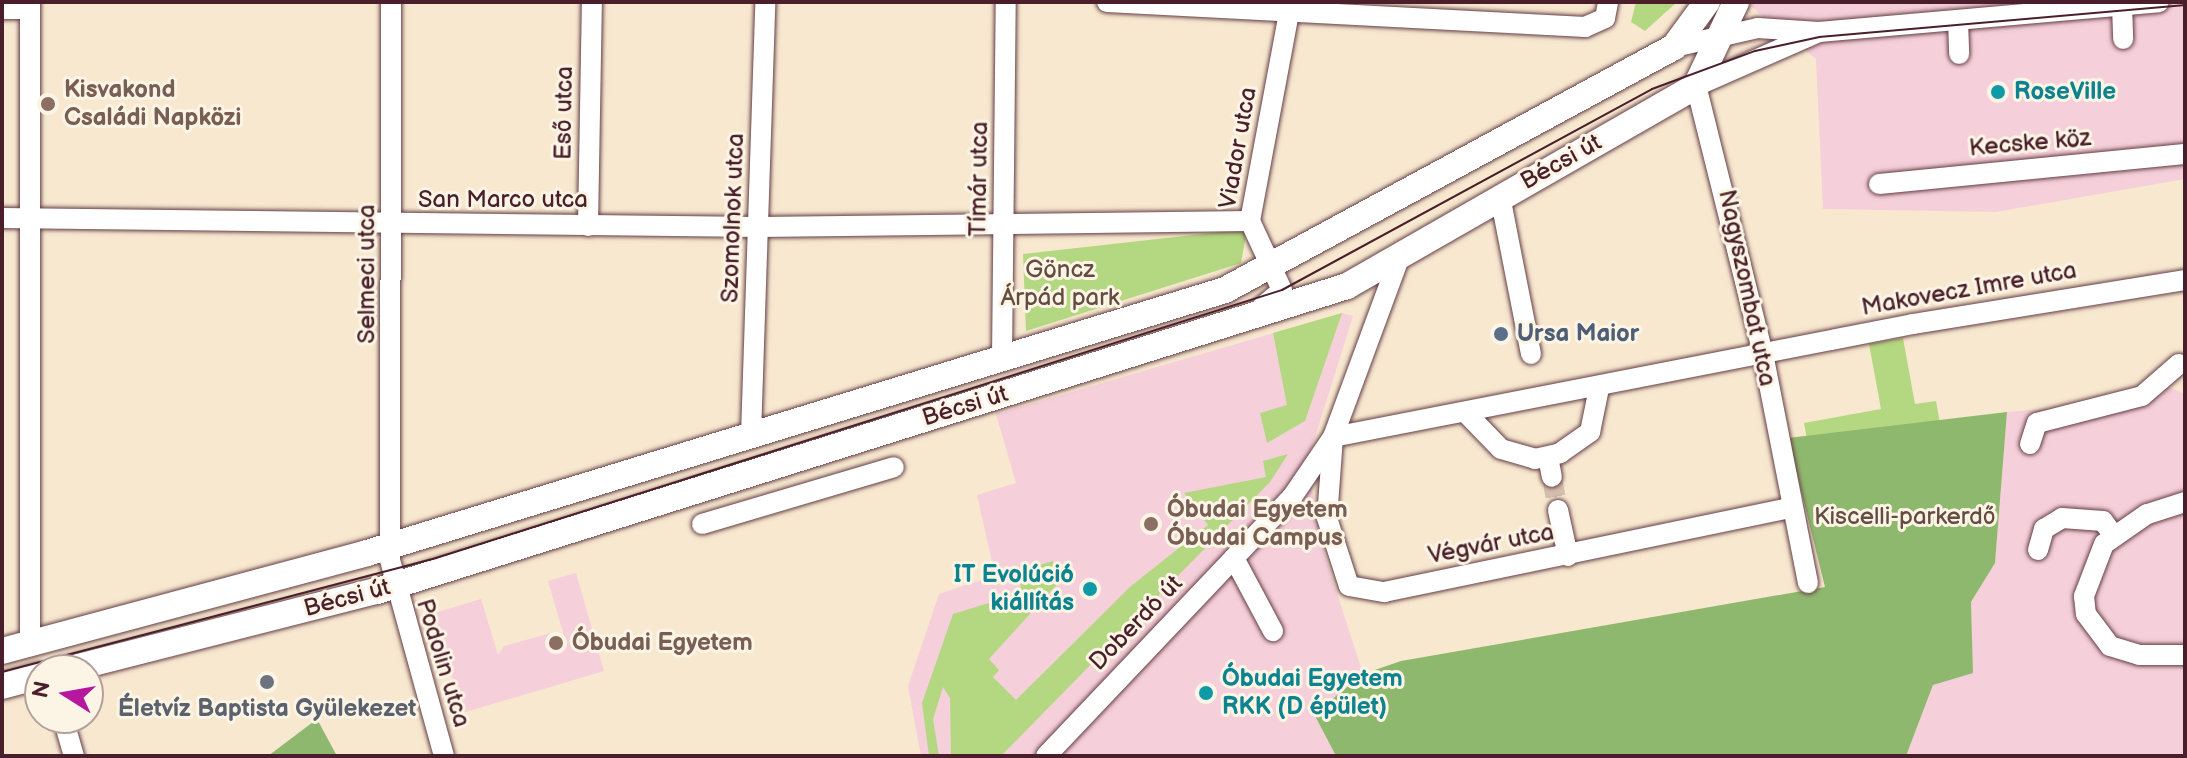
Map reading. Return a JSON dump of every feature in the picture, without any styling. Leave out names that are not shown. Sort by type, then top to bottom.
[{"type":"main road","points":[[1674,47],[1707,2]]},
{"type":"main road","points":[[1696,86],[1725,34],[1736,2]]},
{"type":"main road","name":"Bécsi út","points":[[2,651],[390,546],[1162,312],[1272,269],[1674,47]]},
{"type":"main road","name":"Bécsi út","points":[[104,660],[392,586],[1241,318],[1270,315],[1351,284],[1696,86]]},
{"type":"main road","points":[[2,686],[24,680]]},
{"type":"street","name":"Selmeci utca","points":[[391,2],[392,586]]},
{"type":"street","name":"Eső utca","points":[[588,226],[592,2]]},
{"type":"street","name":"Szomolnok utca","points":[[751,435],[765,2]]},
{"type":"street","name":"Tímár utca","points":[[1002,358],[1006,2]]},
{"type":"street","points":[[1107,2],[1290,8],[1585,27],[1606,10]]},
{"type":"street","points":[[1736,2],[1743,21],[1758,28]]},
{"type":"street","name":"Bécsi út","points":[[1696,86],[1819,32],[1869,18],[1958,20],[2159,2]]},
{"type":"street","points":[[2123,39],[2131,4]]},
{"type":"street","points":[[2,9],[30,5],[30,645]]},
{"type":"street","name":"Viador utca","points":[[1241,318],[1283,295],[1250,221],[1290,8]]},
{"type":"street","points":[[1958,20],[1959,54]]},
{"type":"street","name":"Bécsi út","points":[[1674,47],[1758,28],[1819,32]]},
{"type":"street","name":"Nagyszombat utca","points":[[1696,86],[1763,354],[1808,583]]},
{"type":"street","name":"Kecske köz","points":[[1879,184],[2185,154]]},
{"type":"street","points":[[1500,196],[1531,354]]},
{"type":"street","name":"San Marco utca","points":[[2,218],[393,225],[1004,225]]},
{"type":"street","points":[[1004,225],[1250,221]]},
{"type":"street","name":"Doberdó út","points":[[1046,756],[1292,497],[1333,437],[1400,256]]},
{"type":"street","name":"Makovecz Imre utca","points":[[1333,437],[1468,415],[1763,354],[2185,280]]},
{"type":"street","points":[[1351,284],[1372,304],[1375,317]]},
{"type":"street","points":[[2030,444],[2037,423],[2142,396],[2183,366]]},
{"type":"street","points":[[1468,415],[1512,456],[1550,467],[1590,432],[1599,388]]},
{"type":"street","name":"Végvár utca","points":[[1333,437],[1327,518],[1349,586],[1384,592],[1791,508]]},
{"type":"street","points":[[702,524],[894,467]]},
{"type":"street","points":[[748,474],[759,507]]},
{"type":"street","points":[[2185,502],[2114,536],[2086,577],[2086,614],[2096,632],[2122,652],[2185,655]]},
{"type":"street","points":[[1558,510],[1568,556]]},
{"type":"street","points":[[2038,550],[2044,529],[2062,518],[2103,521],[2114,536]]},
{"type":"street","points":[[1234,558],[1273,631]]},
{"type":"street","name":"Podolin utca","points":[[392,586],[444,756]]},
{"type":"street","points":[[68,734],[74,756]]},
{"type":"shaded area","points":[[1746,2],[2185,2],[2185,179],[1996,212],[1823,209],[1816,59]]},
{"type":"shaded area","name":"Óbudai Egyetem Óbudai Campus","points":[[1342,313],[1353,316],[1307,463],[1324,553],[1363,674],[1314,714],[1336,756],[921,756],[908,686],[939,594],[995,575],[977,495],[1016,483],[996,414]]},
{"type":"shaded area","points":[[2163,385],[2185,394],[2185,756],[1906,756],[1933,685],[1973,672],[1971,602],[1995,563],[2007,412],[2118,404]]},
{"type":"shaded area","name":"Óbudai Egyetem","points":[[576,573],[604,671],[462,713],[434,613],[481,599],[498,655],[504,646],[551,633],[553,640],[564,636],[548,581]]},
{"type":"green space","points":[[1636,2],[1677,2],[1645,31],[1631,22]]},
{"type":"green space","name":"Göncz Árpád park","points":[[1247,229],[1241,263],[1026,331],[1023,254]]},
{"type":"green space","points":[[1342,313],[1305,421],[1267,443],[1260,413],[1287,405],[1273,333]]},
{"type":"green space","points":[[1903,338],[1915,404],[1936,401],[1954,501],[1822,525],[1804,423],[1881,409],[1869,344]]},
{"type":"green space","name":"Kiscelli-parkerdő","points":[[2007,412],[1995,563],[1971,602],[1973,673],[1933,685],[1906,756],[1336,756],[1314,714],[1363,674],[1401,661],[1825,587],[1788,438]]},
{"type":"green space","points":[[1288,454],[1270,482],[1001,756],[951,756],[950,698],[943,687],[933,719],[939,756],[929,756],[922,703],[953,614],[1021,593],[1020,571],[1053,561],[1059,582],[989,659],[999,670],[993,677],[1016,700],[1131,586],[1208,525],[1184,493],[1266,477],[1263,461]]},
{"type":"green space","points":[[317,719],[337,756],[268,756]]},
{"type":"tunnel","points":[[1552,477],[1558,510]]},
{"type":"tram line","points":[[2,672],[436,558],[1282,290],[1652,89],[1755,51],[1820,37],[2185,5]]},
{"type":"place","name":"RoseVille","points":[[1998,92]]},
{"type":"place","name":"Kisvakond Családi Napközi","points":[[48,104]]},
{"type":"place","name":"Ursa Maior","points":[[1501,334]]},
{"type":"place","name":"Óbudai Egyetem Óbudai Campus","points":[[1151,524]]},
{"type":"place","name":"IT Evolúció kiállítás","points":[[1090,589]]},
{"type":"place","name":"Óbudai Egyetem","points":[[556,643]]},
{"type":"place","name":"Életvíz Baptista Gyülekezet","points":[[267,682]]},
{"type":"place","name":"Óbudai Egyetem RKK (D épület)","points":[[1206,693]]}]
